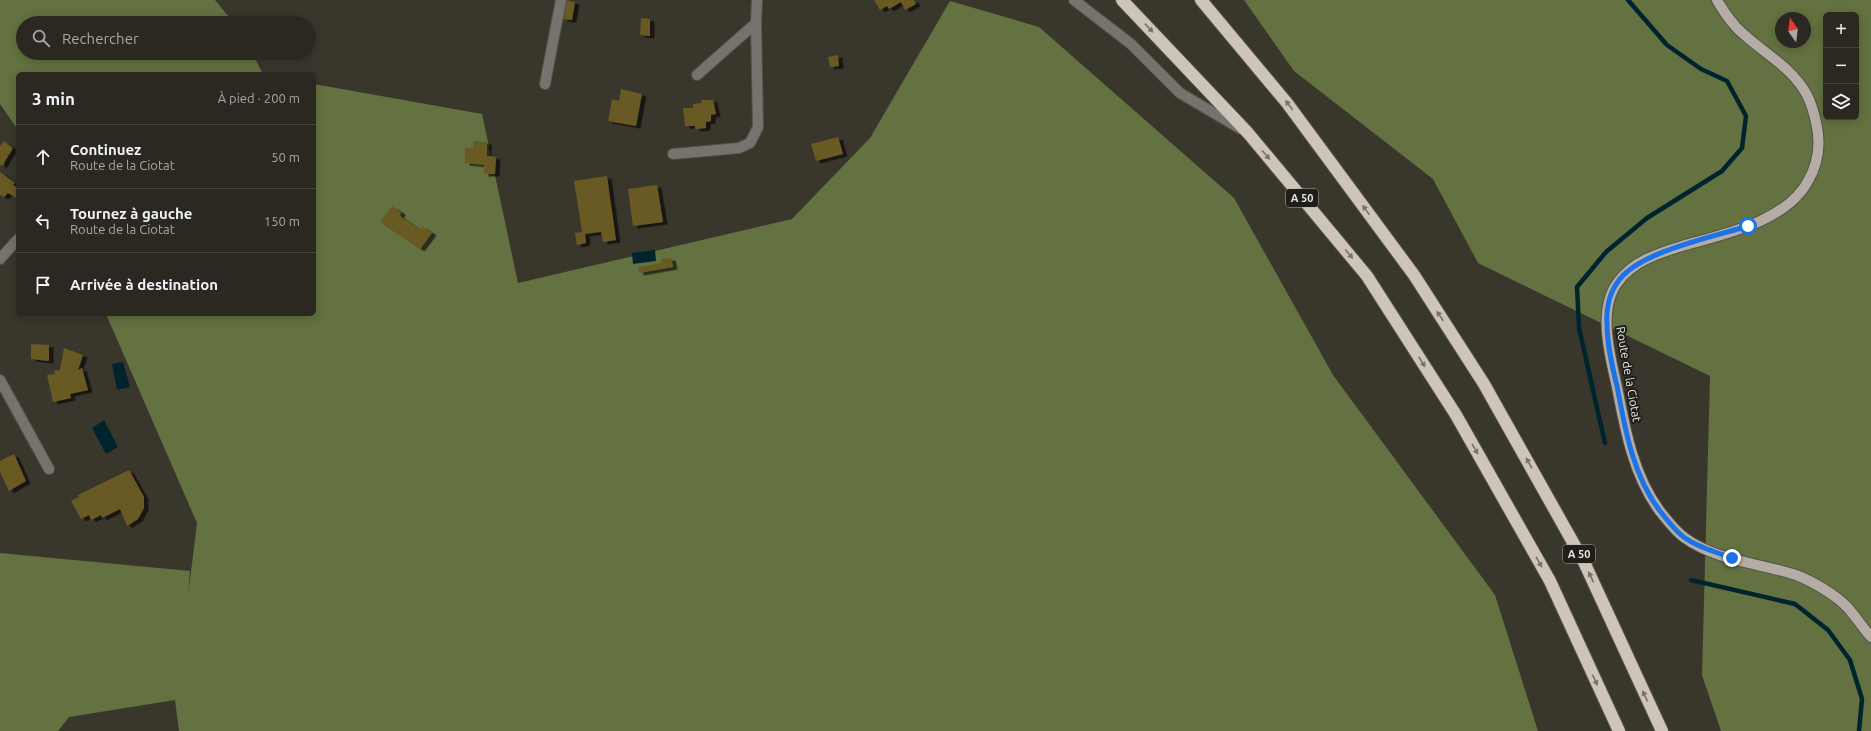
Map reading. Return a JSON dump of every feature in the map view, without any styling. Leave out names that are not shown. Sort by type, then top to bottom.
[{"type":"highway","name":"A 50","points":[[1122,0],[1248,133],[1367,276],[1456,416],[1550,581],[1619,731]]},
{"type":"highway","name":"A 50","points":[[1201,0],[1287,103],[1414,275],[1484,384],[1584,562],[1662,731]]},
{"type":"main road","name":"Route de la Ciotat","points":[[1717,0],[1736,27],[1787,69],[1807,95],[1816,124],[1820,149],[1814,171],[1802,193],[1780,210],[1748,226],[1658,253],[1632,267],[1617,282],[1609,301],[1606,322],[1608,346],[1627,440],[1642,480],[1660,511],[1684,538],[1706,549],[1732,558],[1797,576],[1818,586],[1847,606],[1871,637]]},
{"type":"street","points":[[545,84],[561,0]]},
{"type":"street","points":[[673,154],[740,148],[750,143],[758,126],[757,0]]},
{"type":"street","points":[[1074,0],[1131,44],[1180,93],[1248,133]]},
{"type":"street","points":[[697,75],[756,22]]},
{"type":"street","points":[[0,259],[16,241]]},
{"type":"street","points":[[0,380],[49,469]]},
{"type":"green space","points":[[0,0],[215,0],[228,16],[16,16],[16,60],[256,60],[262,72],[16,72],[16,127],[0,104]]},
{"type":"green space","points":[[1244,0],[1871,0],[1871,731],[1721,731],[1702,675],[1710,376],[1478,263],[1433,179],[1294,71]]},
{"type":"green space","points":[[950,1],[1039,27],[1234,198],[1333,375],[1495,595],[1538,731],[179,731],[175,700],[69,717],[58,731],[0,731],[0,553],[190,571],[188,596],[197,523],[107,316],[316,316],[316,84],[482,114],[518,283],[792,219],[870,138]]},
{"type":"water","points":[[655,250],[656,261],[633,264],[632,253]]},
{"type":"water","points":[[123,362],[130,387],[117,390],[112,364]]},
{"type":"water","points":[[104,420],[118,447],[106,454],[92,428]]},
{"type":"building","points":[[566,0],[575,2],[572,20],[563,19]]},
{"type":"building","points":[[874,0],[914,0],[916,4],[905,10],[901,2],[889,9],[887,6],[880,10]]},
{"type":"building","points":[[641,18],[650,19],[650,36],[640,35]]},
{"type":"building","points":[[838,55],[839,66],[830,67],[828,57]]},
{"type":"building","points":[[621,89],[642,94],[636,126],[608,121],[612,99],[619,101]]},
{"type":"building","points":[[701,100],[713,100],[716,114],[711,115],[711,121],[706,122],[706,128],[695,129],[695,126],[685,126],[683,108],[693,108],[693,104],[702,103]]},
{"type":"building","points":[[838,137],[843,154],[816,161],[811,144]]},
{"type":"building","points":[[4,141],[13,148],[2,166],[0,165],[0,146]]},
{"type":"building","points":[[473,141],[487,142],[487,156],[496,157],[495,174],[484,174],[484,165],[465,163],[465,148],[473,148]]},
{"type":"building","points":[[0,172],[15,183],[13,185],[16,187],[16,198],[8,193],[4,197],[0,195]]},
{"type":"building","points":[[607,176],[616,240],[603,242],[601,232],[585,234],[586,243],[577,245],[575,233],[582,232],[574,181]]},
{"type":"building","points":[[657,185],[663,222],[633,226],[628,189]]},
{"type":"building","points":[[392,206],[401,212],[400,216],[420,230],[422,226],[432,233],[420,249],[380,222]]},
{"type":"building","points":[[671,258],[673,267],[639,273],[638,267],[661,263],[661,259]]},
{"type":"building","points":[[31,344],[49,345],[49,361],[31,359]]},
{"type":"building","points":[[64,348],[83,355],[78,370],[82,368],[88,390],[70,394],[71,398],[53,402],[47,375],[55,374],[54,371],[60,370]]},
{"type":"building","points":[[14,454],[26,481],[9,491],[0,472],[0,461]]},
{"type":"building","points":[[129,470],[144,497],[144,508],[138,519],[127,526],[120,509],[102,518],[101,515],[91,520],[89,515],[81,519],[71,501],[79,497],[78,495]]},
{"type":"waterway","points":[[1605,443],[1579,328],[1577,287],[1606,252],[1647,218],[1722,171],[1742,148],[1746,116],[1727,81],[1701,69],[1667,45],[1628,0]]},
{"type":"waterway","points":[[1691,580],[1795,604],[1828,630],[1850,660],[1862,699],[1859,731]]},
{"type":"route","points":[[1732,558],[1706,549],[1684,538],[1660,511],[1642,480],[1627,440],[1608,346],[1606,322],[1609,301],[1617,282],[1632,267],[1658,253],[1748,226]]}]
